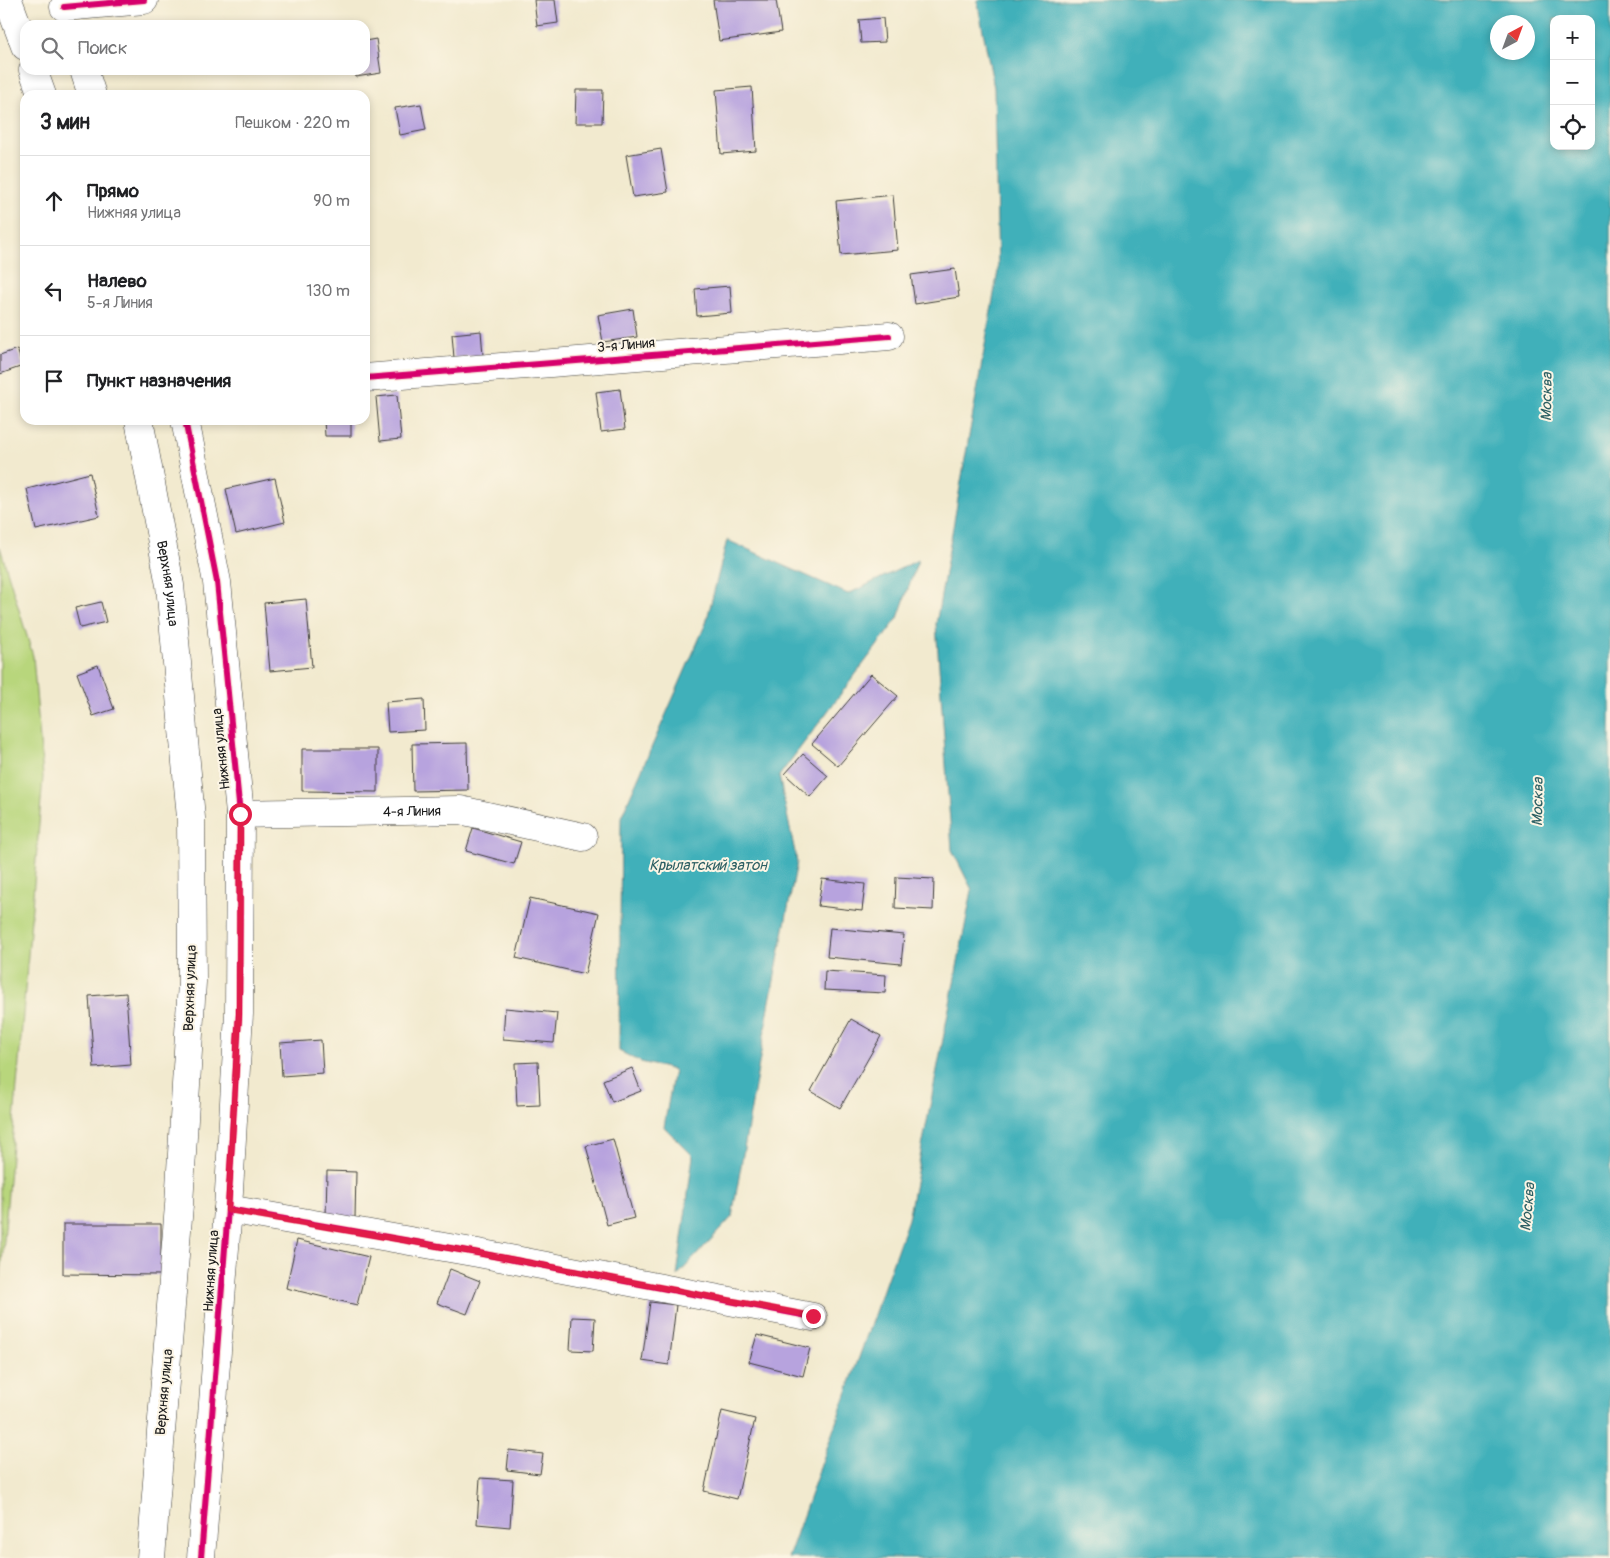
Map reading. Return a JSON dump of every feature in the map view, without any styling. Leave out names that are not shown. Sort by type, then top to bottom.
[{"type":"street","points":[[8,0],[20,32]]},
{"type":"street","points":[[65,11],[144,0]]},
{"type":"street","points":[[35,75],[40,90]]},
{"type":"street","points":[[86,75],[90,90]]},
{"type":"street","name":"3-я Линия","points":[[370,378],[889,336]]},
{"type":"street","name":"Верхняя улица","points":[[140,425],[170,586],[191,828],[191,1002],[179,1205],[151,1558]]},
{"type":"street","name":"Нижняя улица","points":[[186,425],[217,582],[240,814],[239,1014],[228,1210],[201,1558]]},
{"type":"street","name":"4-я Линия","points":[[240,814],[460,810],[583,837]]},
{"type":"street","points":[[228,1210],[478,1253],[813,1316]]},
{"type":"green space","points":[[0,547],[33,656],[43,777],[0,1287]]},
{"type":"water","name":"Москва","points":[[977,0],[1610,0],[1610,1558],[788,1558],[908,1219],[972,890],[952,850],[936,624],[998,271],[994,88]]},
{"type":"water","name":"Крылатский затон","points":[[727,540],[848,594],[918,560],[898,618],[779,776],[797,862],[770,1001],[732,1217],[677,1276],[693,1156],[664,1127],[674,1070],[641,1062],[619,1051],[621,817],[706,623]]},
{"type":"building","points":[[534,0],[555,0],[558,23],[537,26]]},
{"type":"building","points":[[713,0],[776,0],[781,32],[719,41]]},
{"type":"building","points":[[883,18],[885,42],[861,43],[859,20]]},
{"type":"building","points":[[376,39],[381,73],[370,75],[370,40]]},
{"type":"building","points":[[752,87],[756,151],[721,154],[716,90]]},
{"type":"building","points":[[576,90],[603,90],[602,123],[575,123]]},
{"type":"building","points":[[421,104],[426,130],[400,135],[395,108]]},
{"type":"building","points":[[661,149],[668,192],[633,197],[626,155]]},
{"type":"building","points":[[893,195],[898,250],[841,255],[836,201]]},
{"type":"building","points":[[955,269],[959,297],[915,304],[911,275]]},
{"type":"building","points":[[730,286],[732,313],[697,316],[695,289]]},
{"type":"building","points":[[633,309],[637,337],[603,342],[598,315]]},
{"type":"building","points":[[481,331],[483,355],[454,358],[452,334]]},
{"type":"building","points":[[17,349],[20,358],[20,367],[0,374],[0,355]]},
{"type":"building","points":[[620,389],[625,429],[601,432],[596,392]]},
{"type":"building","points":[[397,395],[401,439],[380,441],[376,397]]},
{"type":"building","points":[[324,425],[351,425],[351,436],[325,436]]},
{"type":"building","points":[[90,473],[99,516],[36,530],[27,489]]},
{"type":"building","points":[[275,478],[285,522],[236,534],[226,489]]},
{"type":"building","points":[[306,599],[312,667],[270,671],[264,603]]},
{"type":"building","points":[[101,602],[106,622],[80,628],[75,608]]},
{"type":"building","points":[[98,665],[114,709],[93,716],[77,673]]},
{"type":"building","points":[[871,674],[898,696],[838,766],[812,744]]},
{"type":"building","points":[[424,699],[425,730],[388,732],[386,702]]},
{"type":"building","points":[[467,743],[468,790],[413,791],[412,744]]},
{"type":"building","points":[[302,749],[378,749],[378,792],[302,791]]},
{"type":"building","points":[[803,754],[828,776],[810,797],[785,774]]},
{"type":"building","points":[[473,828],[521,842],[514,864],[466,851]]},
{"type":"building","points":[[896,877],[934,879],[933,910],[895,908]]},
{"type":"building","points":[[822,879],[865,884],[862,911],[818,906]]},
{"type":"building","points":[[530,898],[599,913],[585,974],[516,958]]},
{"type":"building","points":[[830,928],[904,935],[901,964],[827,957]]},
{"type":"building","points":[[825,971],[886,975],[885,993],[824,990]]},
{"type":"building","points":[[126,993],[131,1065],[94,1068],[89,996]]},
{"type":"building","points":[[505,1008],[557,1013],[554,1043],[503,1039]]},
{"type":"building","points":[[851,1019],[881,1036],[840,1108],[811,1091]]},
{"type":"building","points":[[321,1040],[323,1073],[282,1076],[280,1043]]},
{"type":"building","points":[[538,1062],[540,1105],[517,1106],[515,1063]]},
{"type":"building","points":[[632,1068],[641,1091],[612,1102],[603,1080]]},
{"type":"building","points":[[613,1139],[634,1218],[607,1225],[586,1146]]},
{"type":"building","points":[[327,1171],[356,1172],[355,1218],[326,1217]]},
{"type":"building","points":[[63,1224],[161,1224],[161,1275],[63,1274]]},
{"type":"building","points":[[297,1240],[369,1257],[357,1305],[286,1288]]},
{"type":"building","points":[[450,1269],[480,1281],[467,1314],[437,1303]]},
{"type":"building","points":[[650,1302],[676,1305],[669,1365],[642,1361]]},
{"type":"building","points":[[572,1317],[595,1318],[593,1351],[570,1350]]},
{"type":"building","points":[[757,1335],[810,1348],[803,1376],[749,1362]]},
{"type":"building","points":[[722,1411],[755,1419],[737,1499],[704,1491]]},
{"type":"building","points":[[509,1450],[543,1454],[540,1474],[507,1470]]},
{"type":"building","points":[[480,1478],[513,1480],[510,1527],[477,1524]]},
{"type":"cycle path","points":[[64,7],[144,0]]},
{"type":"cycle path","points":[[370,378],[889,336]]},
{"type":"cycle path","points":[[186,425],[217,582],[240,814],[239,1014],[228,1209],[201,1558]]},
{"type":"cycle path","points":[[228,1209],[478,1253],[813,1317]]},
{"type":"route","points":[[240,814],[239,1014],[228,1210],[478,1253],[813,1316]]}]
